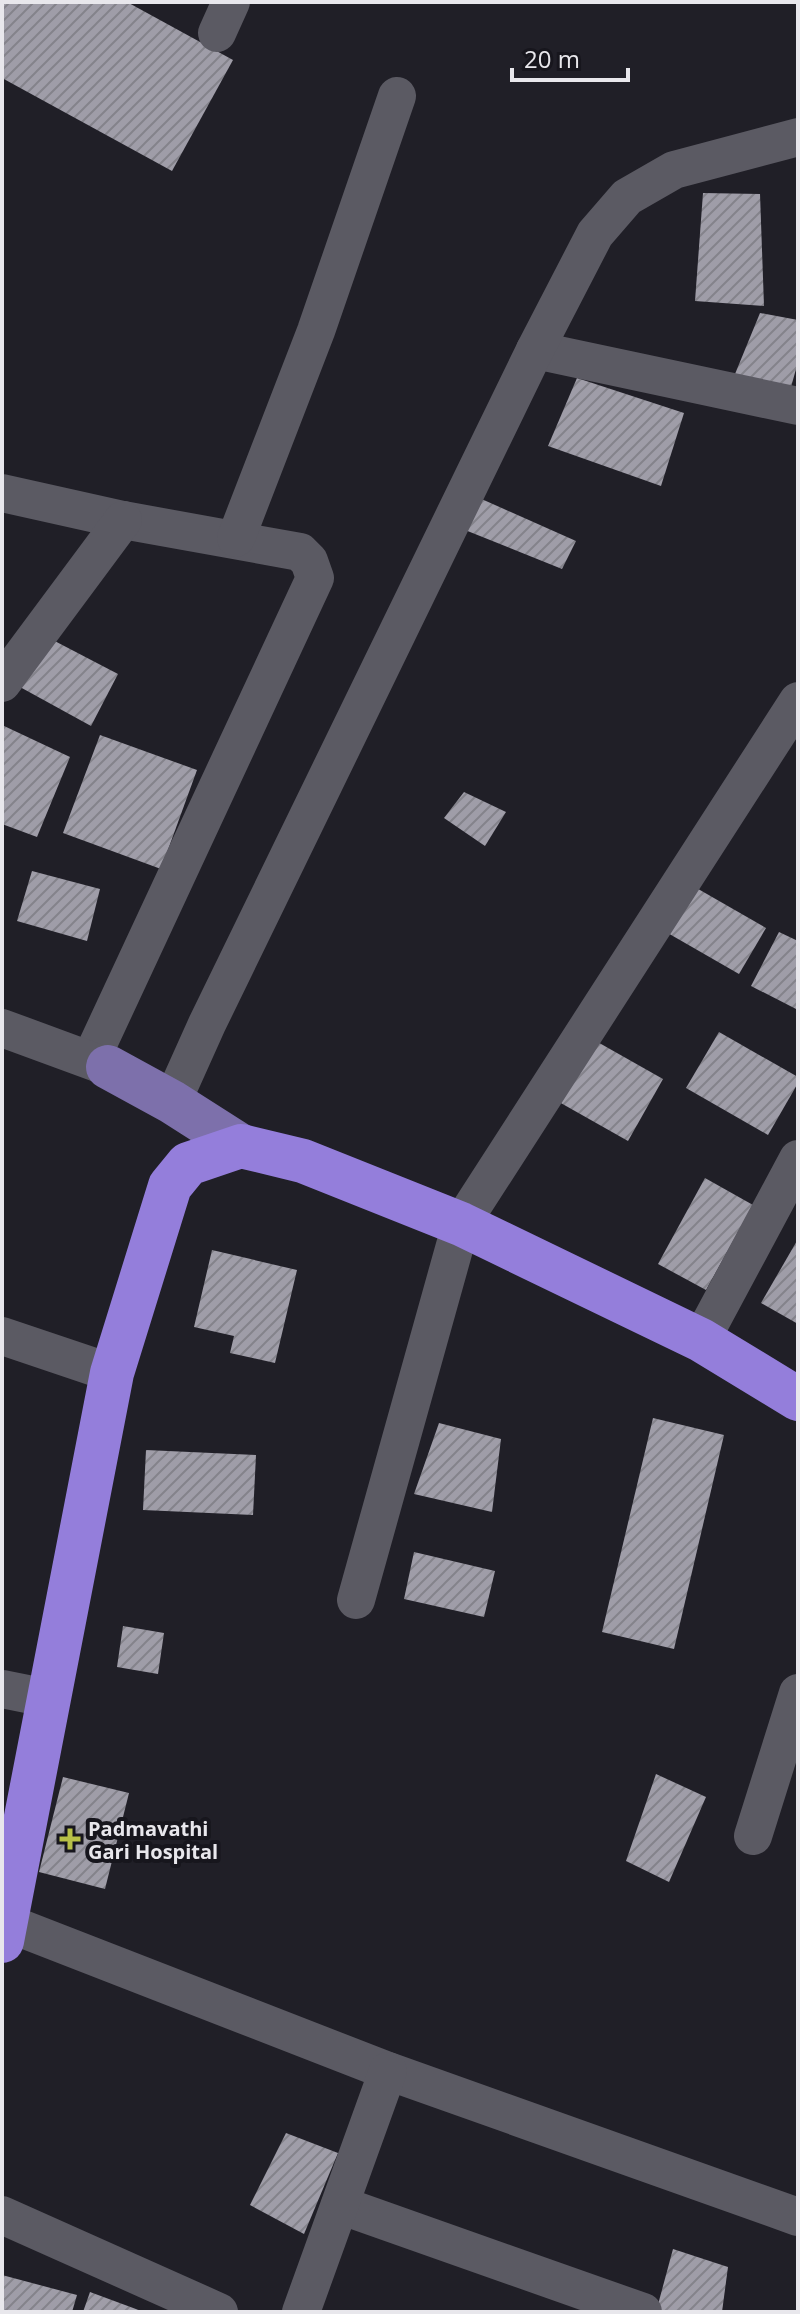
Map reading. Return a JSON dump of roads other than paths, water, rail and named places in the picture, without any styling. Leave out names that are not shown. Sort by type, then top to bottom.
[{"type":"highway","points":[[3,1928],[112,1373],[170,1186],[188,1164],[241,1146],[303,1161],[461,1224],[701,1340],[798,1399]]},
{"type":"main road","points":[[100,1063],[160,1095],[241,1146]]},
{"type":"street","points":[[236,538],[316,331],[397,96]]},
{"type":"street","points":[[160,1095],[207,1024],[535,350],[595,234],[627,197],[674,170],[798,137]]},
{"type":"street","points":[[535,350],[798,406]]},
{"type":"street","points":[[2,493],[123,520],[300,552],[309,561],[315,578],[100,1063],[2,1028]]},
{"type":"street","points":[[2,683],[123,520]]},
{"type":"street","points":[[356,1600],[461,1224],[798,701]]},
{"type":"street","points":[[701,1340],[798,1159]]},
{"type":"street","points":[[2,1336],[112,1373]]},
{"type":"street","points":[[2,1689],[47,1698]]},
{"type":"street","points":[[753,1836],[798,1693]]},
{"type":"street","points":[[3,1928],[388,2071],[798,2217]]},
{"type":"street","points":[[301,2312],[388,2071]]},
{"type":"street","points":[[340,2205],[643,2312]]},
{"type":"street","points":[[2,2215],[219,2312]]},
{"type":"place","name":"Padmavathi Gari Hospital","points":[[70,1839]]}]
